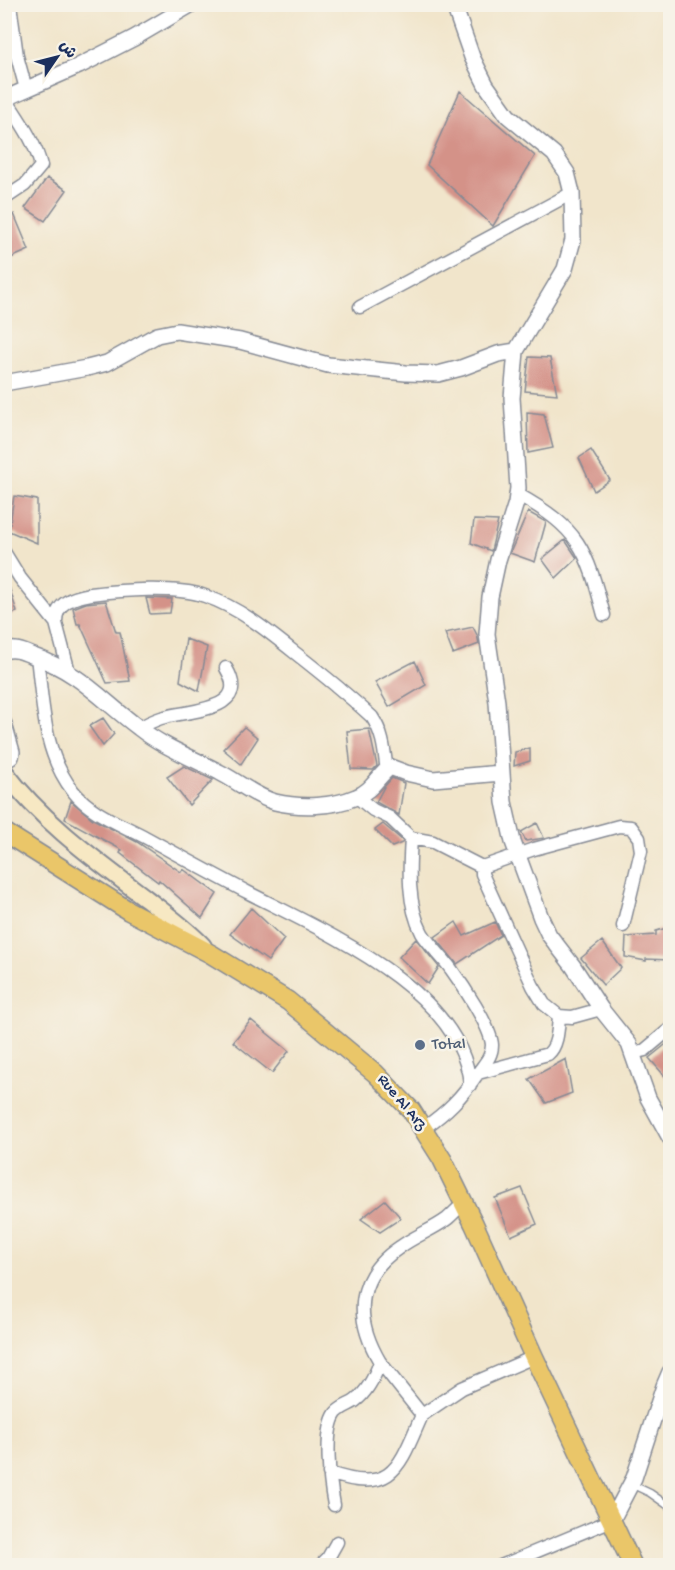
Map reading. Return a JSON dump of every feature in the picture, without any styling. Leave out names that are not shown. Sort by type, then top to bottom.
[{"type":"main road","points":[[4,771],[23,795],[69,837],[198,940],[211,954]]},
{"type":"main road","name":"Rue Al Arz","points":[[4,832],[129,911],[211,954],[288,1001],[375,1073],[411,1110],[442,1159],[464,1203],[633,1566]]},
{"type":"street","points":[[10,4],[16,56],[26,89]]},
{"type":"street","points":[[4,200],[25,185],[41,166],[30,136],[5,99],[79,66],[134,38],[192,4]]},
{"type":"street","points":[[457,4],[457,14],[472,57],[486,85],[508,116],[554,154],[567,173],[572,194],[573,240],[565,269],[516,351],[512,398],[517,494],[498,560],[487,614],[487,634],[497,702],[504,802],[517,855],[541,918],[549,934],[601,1010],[622,1033],[633,1053],[648,1098],[670,1136]]},
{"type":"street","points":[[360,307],[572,194]]},
{"type":"street","points":[[4,383],[107,363],[157,334],[177,331],[240,341],[328,365],[406,373],[438,374],[498,354],[516,351]]},
{"type":"street","points":[[517,494],[556,517],[584,551],[604,615]]},
{"type":"street","points":[[4,552],[20,578],[56,623]]},
{"type":"street","points":[[69,672],[56,623],[56,615],[62,605],[81,596],[113,591],[187,591],[206,596],[267,631],[372,717],[378,726],[386,764],[390,768],[433,779],[501,773]]},
{"type":"street","points":[[4,651],[14,650],[37,657],[69,672],[102,695],[139,728],[164,744],[274,802],[330,804],[357,797],[371,789],[390,768]]},
{"type":"street","points":[[37,657],[50,747],[66,781],[84,803],[171,853],[358,951],[414,990],[430,1005],[449,1029],[464,1061],[470,1086]]},
{"type":"street","points":[[139,728],[164,717],[213,708],[220,704],[229,697],[231,691],[231,682],[226,668]]},
{"type":"street","points":[[4,724],[12,752],[11,757],[4,761]]},
{"type":"street","points":[[357,797],[373,810],[390,818],[411,838],[433,842],[482,867],[619,826],[631,827],[639,838],[641,851],[623,926]]},
{"type":"street","points":[[411,838],[409,883],[418,922],[429,942],[450,967],[471,999],[490,1037],[491,1051],[470,1086],[456,1103],[424,1128]]},
{"type":"street","points":[[482,867],[482,874],[544,1004],[559,1016],[572,1017],[601,1010]]},
{"type":"street","points":[[478,1073],[551,1053],[559,1016]]},
{"type":"street","points":[[633,1053],[645,1050],[670,1029]]},
{"type":"street","points":[[422,1415],[380,1362],[369,1343],[362,1317],[364,1292],[371,1274],[397,1248],[448,1218],[464,1203]]},
{"type":"street","points":[[329,1473],[348,1479],[369,1481],[392,1472],[405,1456],[422,1415],[462,1388],[534,1357]]},
{"type":"street","points":[[334,1505],[329,1473],[330,1439],[334,1415],[359,1398],[369,1385],[380,1362]]},
{"type":"street","points":[[501,1566],[612,1520],[631,1484],[670,1372]]},
{"type":"street","points":[[320,1566],[328,1558],[337,1542]]},
{"type":"lane","points":[[631,1484],[651,1493],[670,1507]]},
{"type":"building","points":[[460,91],[535,156],[493,226],[427,165]]},
{"type":"building","points":[[47,178],[67,190],[45,221],[25,208]]},
{"type":"building","points":[[14,214],[29,250],[4,261],[4,219]]},
{"type":"building","points":[[529,357],[550,358],[557,394],[525,391]]},
{"type":"building","points":[[527,412],[544,414],[553,448],[528,453]]},
{"type":"building","points":[[591,450],[610,480],[594,491],[579,458]]},
{"type":"building","points":[[14,496],[37,500],[37,543],[9,531]]},
{"type":"building","points":[[528,512],[546,522],[535,562],[510,553]]},
{"type":"building","points":[[474,520],[498,521],[491,551],[471,543]]},
{"type":"building","points":[[565,540],[577,558],[556,578],[542,559]]},
{"type":"building","points":[[4,580],[7,580],[17,612],[4,617]]},
{"type":"building","points":[[146,598],[172,599],[170,613],[150,614]]},
{"type":"building","points":[[106,601],[116,632],[120,632],[130,681],[107,683],[80,624],[77,624],[73,608],[86,603]]},
{"type":"building","points":[[473,627],[479,644],[453,654],[445,633]]},
{"type":"building","points":[[186,639],[207,647],[199,691],[180,681]]},
{"type":"building","points":[[415,661],[426,685],[389,707],[375,682]]},
{"type":"building","points":[[103,718],[114,734],[103,746],[89,726]]},
{"type":"building","points":[[244,727],[258,738],[241,764],[223,749]]},
{"type":"building","points":[[369,729],[377,766],[373,770],[351,769],[347,731]]},
{"type":"building","points":[[530,748],[530,761],[514,766],[515,752]]},
{"type":"building","points":[[184,766],[213,780],[189,805],[167,777]]},
{"type":"building","points":[[392,778],[404,783],[399,815],[376,802]]},
{"type":"building","points":[[71,801],[93,819],[137,842],[181,872],[183,869],[217,894],[202,918],[159,880],[158,882],[120,853],[122,850],[65,819]]},
{"type":"building","points":[[537,823],[544,838],[526,841],[521,832]]},
{"type":"building","points":[[383,824],[403,841],[402,843],[392,847],[375,830]]},
{"type":"building","points":[[251,908],[284,939],[268,961],[230,934]]},
{"type":"building","points":[[456,922],[464,936],[495,922],[501,935],[457,964],[435,937]]},
{"type":"building","points":[[670,927],[670,960],[646,959],[646,961],[625,957],[626,937],[656,935],[656,931]]},
{"type":"building","points":[[416,939],[439,967],[428,984],[399,957]]},
{"type":"building","points":[[602,941],[621,968],[603,985],[581,958]]},
{"type":"building","points":[[251,1020],[289,1051],[272,1073],[233,1042]]},
{"type":"building","points":[[670,1041],[670,1082],[649,1058]]},
{"type":"building","points":[[566,1059],[572,1093],[546,1103],[529,1079]]},
{"type":"building","points":[[522,1188],[537,1224],[511,1236],[495,1198]]},
{"type":"building","points":[[385,1200],[401,1218],[380,1232],[361,1219]]},
{"type":"place","name":"Total","points":[[420,1045]]}]
